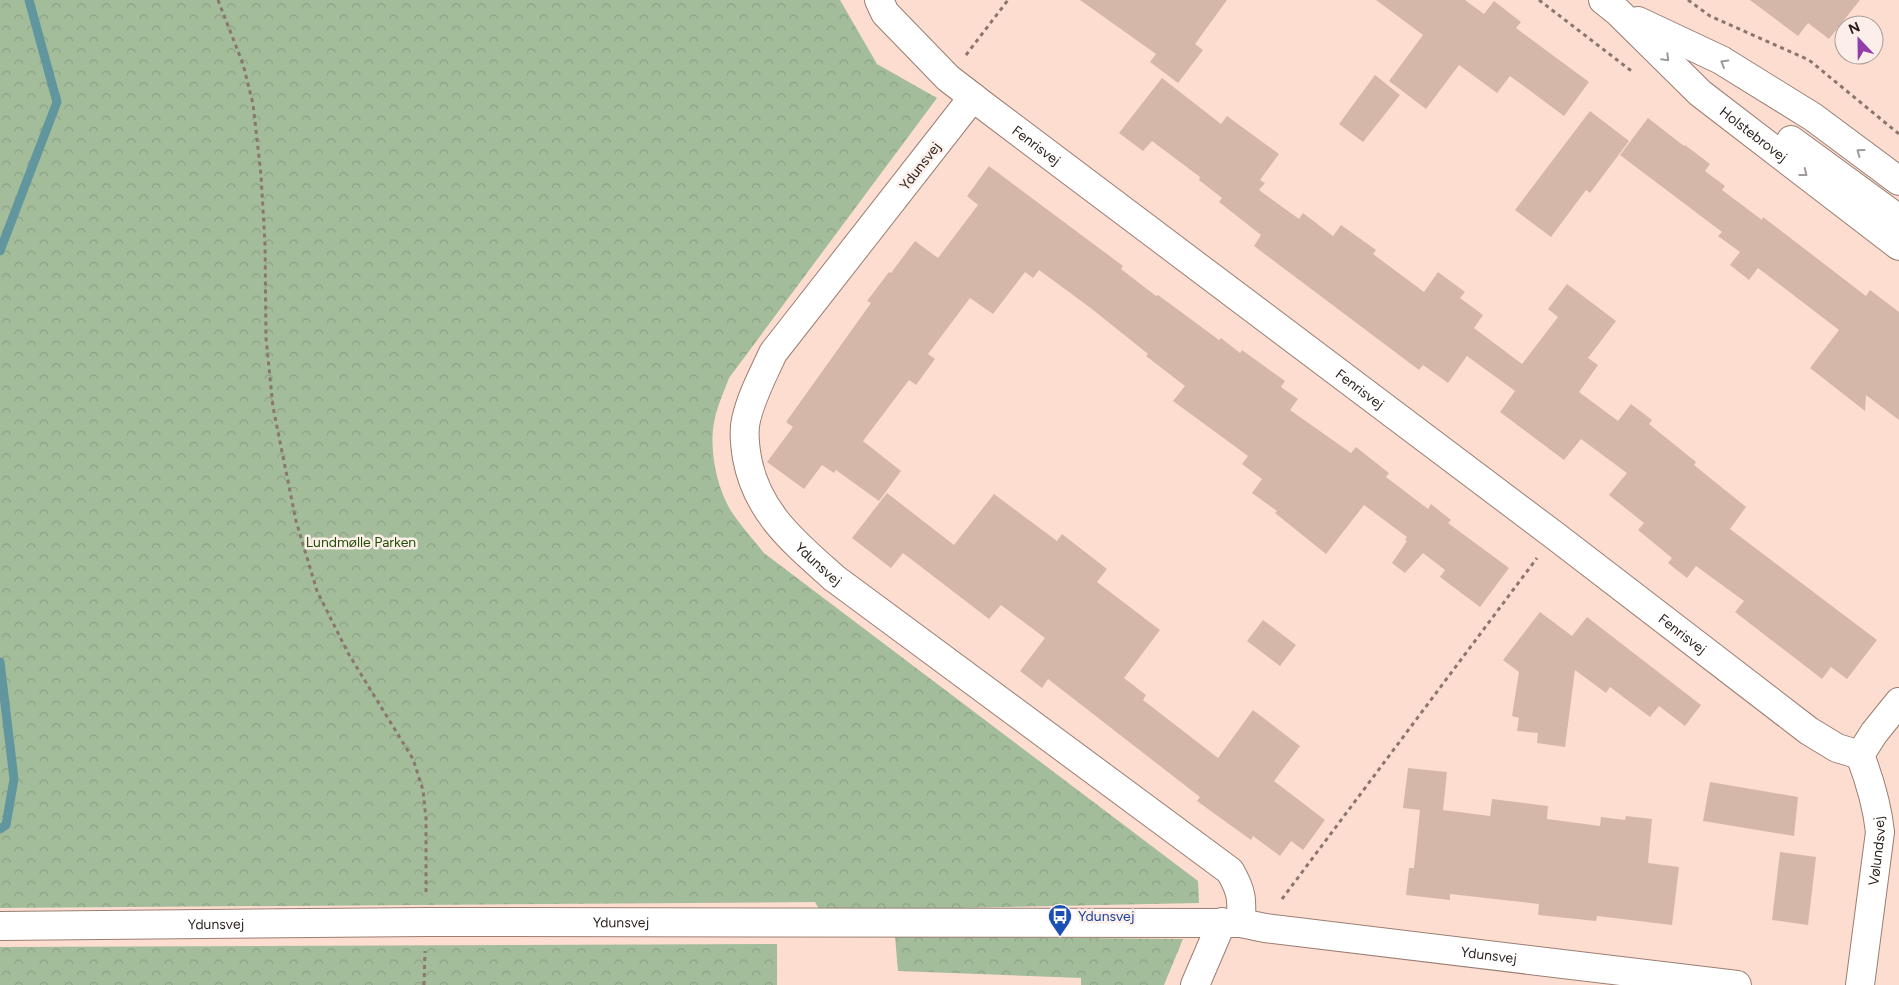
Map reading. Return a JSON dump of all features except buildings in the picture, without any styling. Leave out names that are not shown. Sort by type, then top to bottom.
[{"type":"street","name":"Fenrisvej","points":[[880,0],[885,14],[948,78],[1554,535],[1809,731],[1837,748],[1860,755]]},
{"type":"street","name":"Holstebrovej","points":[[1611,6],[1700,93],[1898,236]]},
{"type":"street","name":"Holstebrovej","points":[[1611,6],[1721,60],[1813,117],[1899,182]]},
{"type":"street","name":"Ydunsvej","points":[[973,97],[773,353],[758,385],[746,421],[745,446],[750,476],[767,511],[788,537],[834,578],[1230,870],[1239,888],[1243,924]]},
{"type":"street","points":[[1860,755],[1874,733],[1899,702]]},
{"type":"street","name":"Vølundsvej","points":[[1860,755],[1877,806],[1880,832],[1860,985]]},
{"type":"street","name":"Ydunsvej","points":[[0,926],[426,922],[1243,924],[1737,985]]},
{"type":"street","points":[[1194,985],[1243,924]]},
{"type":"path","points":[[218,0],[243,64],[253,104],[262,194],[266,338],[273,407],[296,521],[317,591],[348,653],[414,760],[423,790],[426,819],[426,922]]},
{"type":"path","points":[[948,78],[1008,0]]},
{"type":"path","points":[[1688,0],[1710,16],[1808,60],[1899,134]]},
{"type":"path","points":[[1243,924],[1285,893],[1554,535]]},
{"type":"green space","name":"Lundmølle Parken","points":[[0,0],[840,0],[877,64],[937,98],[729,378],[715,418],[712,441],[715,466],[721,490],[731,511],[764,553],[1198,881],[1199,903],[820,911],[815,902],[0,908]]},
{"type":"green space","points":[[895,936],[1183,939],[1164,985],[1081,985],[1081,978],[898,971]]},
{"type":"green space","points":[[777,944],[777,985],[0,985],[0,947]]},
{"type":"waterway","points":[[0,251],[57,102],[29,0]]},
{"type":"waterway","points":[[0,662],[14,779],[6,825],[0,829]]},
{"type":"place","name":"Ydunsvej","points":[[1060,937]]}]
